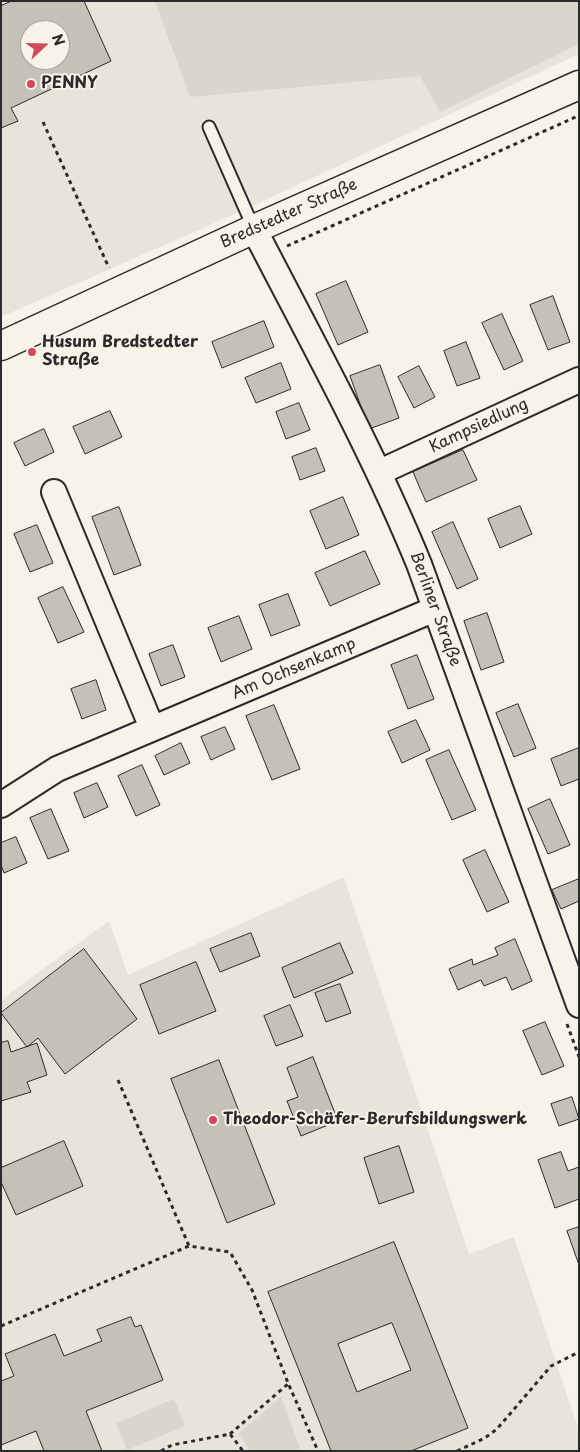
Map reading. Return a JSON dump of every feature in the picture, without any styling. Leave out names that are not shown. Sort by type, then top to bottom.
[{"type":"main road","name":"Bredstedter Straße","points":[[1,346],[254,229],[579,85]]},
{"type":"street","name":"Berliner Straße","points":[[254,229],[380,472],[419,564],[579,1005]]},
{"type":"street","name":"Kampsiedlung","points":[[380,472],[579,380]]},
{"type":"street","points":[[54,492],[152,728]]},
{"type":"street","name":"Am Ochsenkamp","points":[[1,804],[57,770],[435,609]]},
{"type":"lane","points":[[209,127],[254,229]]},
{"type":"path","points":[[268,255],[579,116]]},
{"type":"path","points":[[43,122],[120,292]]},
{"type":"path","points":[[118,1080],[189,1246]]},
{"type":"path","points":[[1,1326],[189,1246],[230,1252],[252,1290],[288,1384],[318,1451]]},
{"type":"path","points":[[457,1451],[485,1438],[497,1430],[551,1366],[579,1352]]},
{"type":"path","points":[[161,1451],[172,1445],[230,1434],[288,1384]]},
{"type":"path","points":[[230,1434],[243,1451]]},
{"type":"shaded area","points":[[1,1],[579,1],[579,54],[237,213],[1,317]]},
{"type":"shaded area","points":[[155,1],[579,1],[579,44],[440,112],[420,76],[190,97]]},
{"type":"shaded area","name":"Theodor-Schäfer-Berufsbildungswerk","points":[[344,877],[469,1254],[514,1237],[579,1431],[579,1451],[1,1451],[1,1002],[10,993],[109,921],[128,975]]},
{"type":"shaded area","points":[[281,1397],[301,1451],[250,1451],[238,1434]]},
{"type":"shaded area","points":[[174,1399],[185,1426],[127,1450],[116,1423]]},
{"type":"building","name":"PENNY","points":[[12,1],[84,1],[111,61],[11,108],[18,121],[1,128],[1,6]]},
{"type":"building","points":[[346,281],[368,332],[338,345],[316,294]]},
{"type":"building","points":[[553,296],[570,342],[548,350],[530,305]]},
{"type":"building","points":[[502,314],[523,361],[504,370],[482,323]]},
{"type":"building","points":[[264,321],[274,347],[222,368],[212,342]]},
{"type":"building","points":[[466,342],[480,378],[457,386],[444,351]]},
{"type":"building","points":[[281,363],[291,389],[256,403],[245,378]]},
{"type":"building","points":[[380,365],[399,418],[369,429],[350,376]]},
{"type":"building","points":[[419,366],[435,397],[414,408],[398,377]]},
{"type":"building","points":[[299,403],[310,430],[286,439],[276,412]]},
{"type":"building","points":[[110,411],[122,437],[85,454],[73,427]]},
{"type":"building","points":[[44,429],[54,452],[25,466],[14,443]]},
{"type":"building","points":[[316,448],[325,471],[300,480],[292,457]]},
{"type":"building","points":[[463,450],[477,480],[426,502],[413,472]]},
{"type":"building","points":[[343,497],[359,535],[326,549],[310,511]]},
{"type":"building","points":[[520,506],[532,534],[500,548],[488,519]]},
{"type":"building","points":[[119,507],[141,565],[114,575],[92,517]]},
{"type":"building","points":[[453,522],[478,579],[457,589],[432,532]]},
{"type":"building","points":[[37,525],[53,563],[30,572],[14,534]]},
{"type":"building","points":[[365,551],[380,584],[330,606],[315,573]]},
{"type":"building","points":[[63,587],[84,632],[58,643],[38,598]]},
{"type":"building","points":[[288,594],[300,625],[271,636],[259,605]]},
{"type":"building","points":[[487,613],[504,662],[481,670],[464,621]]},
{"type":"building","points":[[239,616],[252,649],[221,662],[208,628]]},
{"type":"building","points":[[173,645],[185,677],[161,686],[149,654]]},
{"type":"building","points":[[417,655],[434,699],[408,709],[391,665]]},
{"type":"building","points":[[96,680],[106,710],[82,719],[71,689]]},
{"type":"building","points":[[518,704],[536,748],[514,757],[496,713]]},
{"type":"building","points":[[274,705],[300,769],[272,780],[246,716]]},
{"type":"building","points":[[416,720],[430,750],[402,763],[388,732]]},
{"type":"building","points":[[225,727],[235,749],[211,760],[201,737]]},
{"type":"building","points":[[181,743],[190,763],[164,775],[155,756]]},
{"type":"building","points":[[579,748],[579,779],[561,786],[551,759]]},
{"type":"building","points":[[449,750],[476,810],[452,820],[426,760]]},
{"type":"building","points":[[142,765],[160,805],[136,816],[118,776]]},
{"type":"building","points":[[97,783],[108,807],[84,818],[74,793]]},
{"type":"building","points":[[550,799],[570,845],[548,854],[528,809]]},
{"type":"building","points":[[51,809],[69,851],[48,859],[30,818]]},
{"type":"building","points":[[16,837],[27,863],[4,873],[1,865],[1,843]]},
{"type":"building","points":[[485,850],[509,902],[487,912],[463,860]]},
{"type":"building","points":[[579,879],[579,901],[561,909],[552,890]]},
{"type":"building","points":[[251,933],[260,956],[220,972],[210,949]]},
{"type":"building","points":[[515,939],[532,981],[512,990],[506,977],[484,986],[481,980],[458,990],[449,969],[472,959],[473,965],[498,955],[495,948]]},
{"type":"building","points":[[340,943],[353,973],[294,998],[282,968]]},
{"type":"building","points":[[84,949],[137,1019],[65,1074],[38,1038],[27,1047],[1,1013]]},
{"type":"building","points":[[196,962],[216,1011],[159,1034],[140,985]]},
{"type":"building","points":[[340,984],[351,1013],[326,1022],[315,993]]},
{"type":"building","points":[[290,1005],[303,1036],[276,1046],[264,1016]]},
{"type":"building","points":[[545,1022],[564,1066],[542,1075],[523,1031]]},
{"type":"building","points":[[8,1041],[11,1052],[37,1043],[47,1075],[27,1082],[31,1092],[1,1101],[1,1043]]},
{"type":"building","points":[[313,1057],[338,1121],[301,1136],[287,1101],[298,1097],[287,1068]]},
{"type":"building","points":[[219,1060],[275,1204],[227,1223],[171,1079]]},
{"type":"building","points":[[572,1097],[579,1119],[559,1126],[551,1104]]},
{"type":"building","points":[[64,1141],[83,1186],[16,1215],[1,1182],[1,1168]]},
{"type":"building","points":[[399,1146],[414,1192],[379,1204],[364,1158]]},
{"type":"building","points":[[561,1152],[568,1171],[579,1167],[579,1199],[555,1208],[538,1160]]},
{"type":"building","points":[[579,1227],[579,1265],[567,1231]]},
{"type":"building","points":[[394,1242],[468,1428],[411,1451],[331,1451],[268,1292]],"holes":[[[392,1323],[411,1370],[357,1392],[338,1344]]]},
{"type":"building","points":[[131,1317],[135,1327],[141,1325],[163,1380],[86,1411],[102,1451],[44,1451],[36,1431],[1,1445],[1,1381],[14,1376],[5,1354],[55,1334],[64,1356],[102,1341],[97,1330]]},
{"type":"place","name":"PENNY","points":[[31,84]]},
{"type":"place","name":"Husum Bredstedter Straße","points":[[32,352]]},
{"type":"place","name":"Theodor-Schäfer-Berufsbildungswerk","points":[[213,1120]]}]
